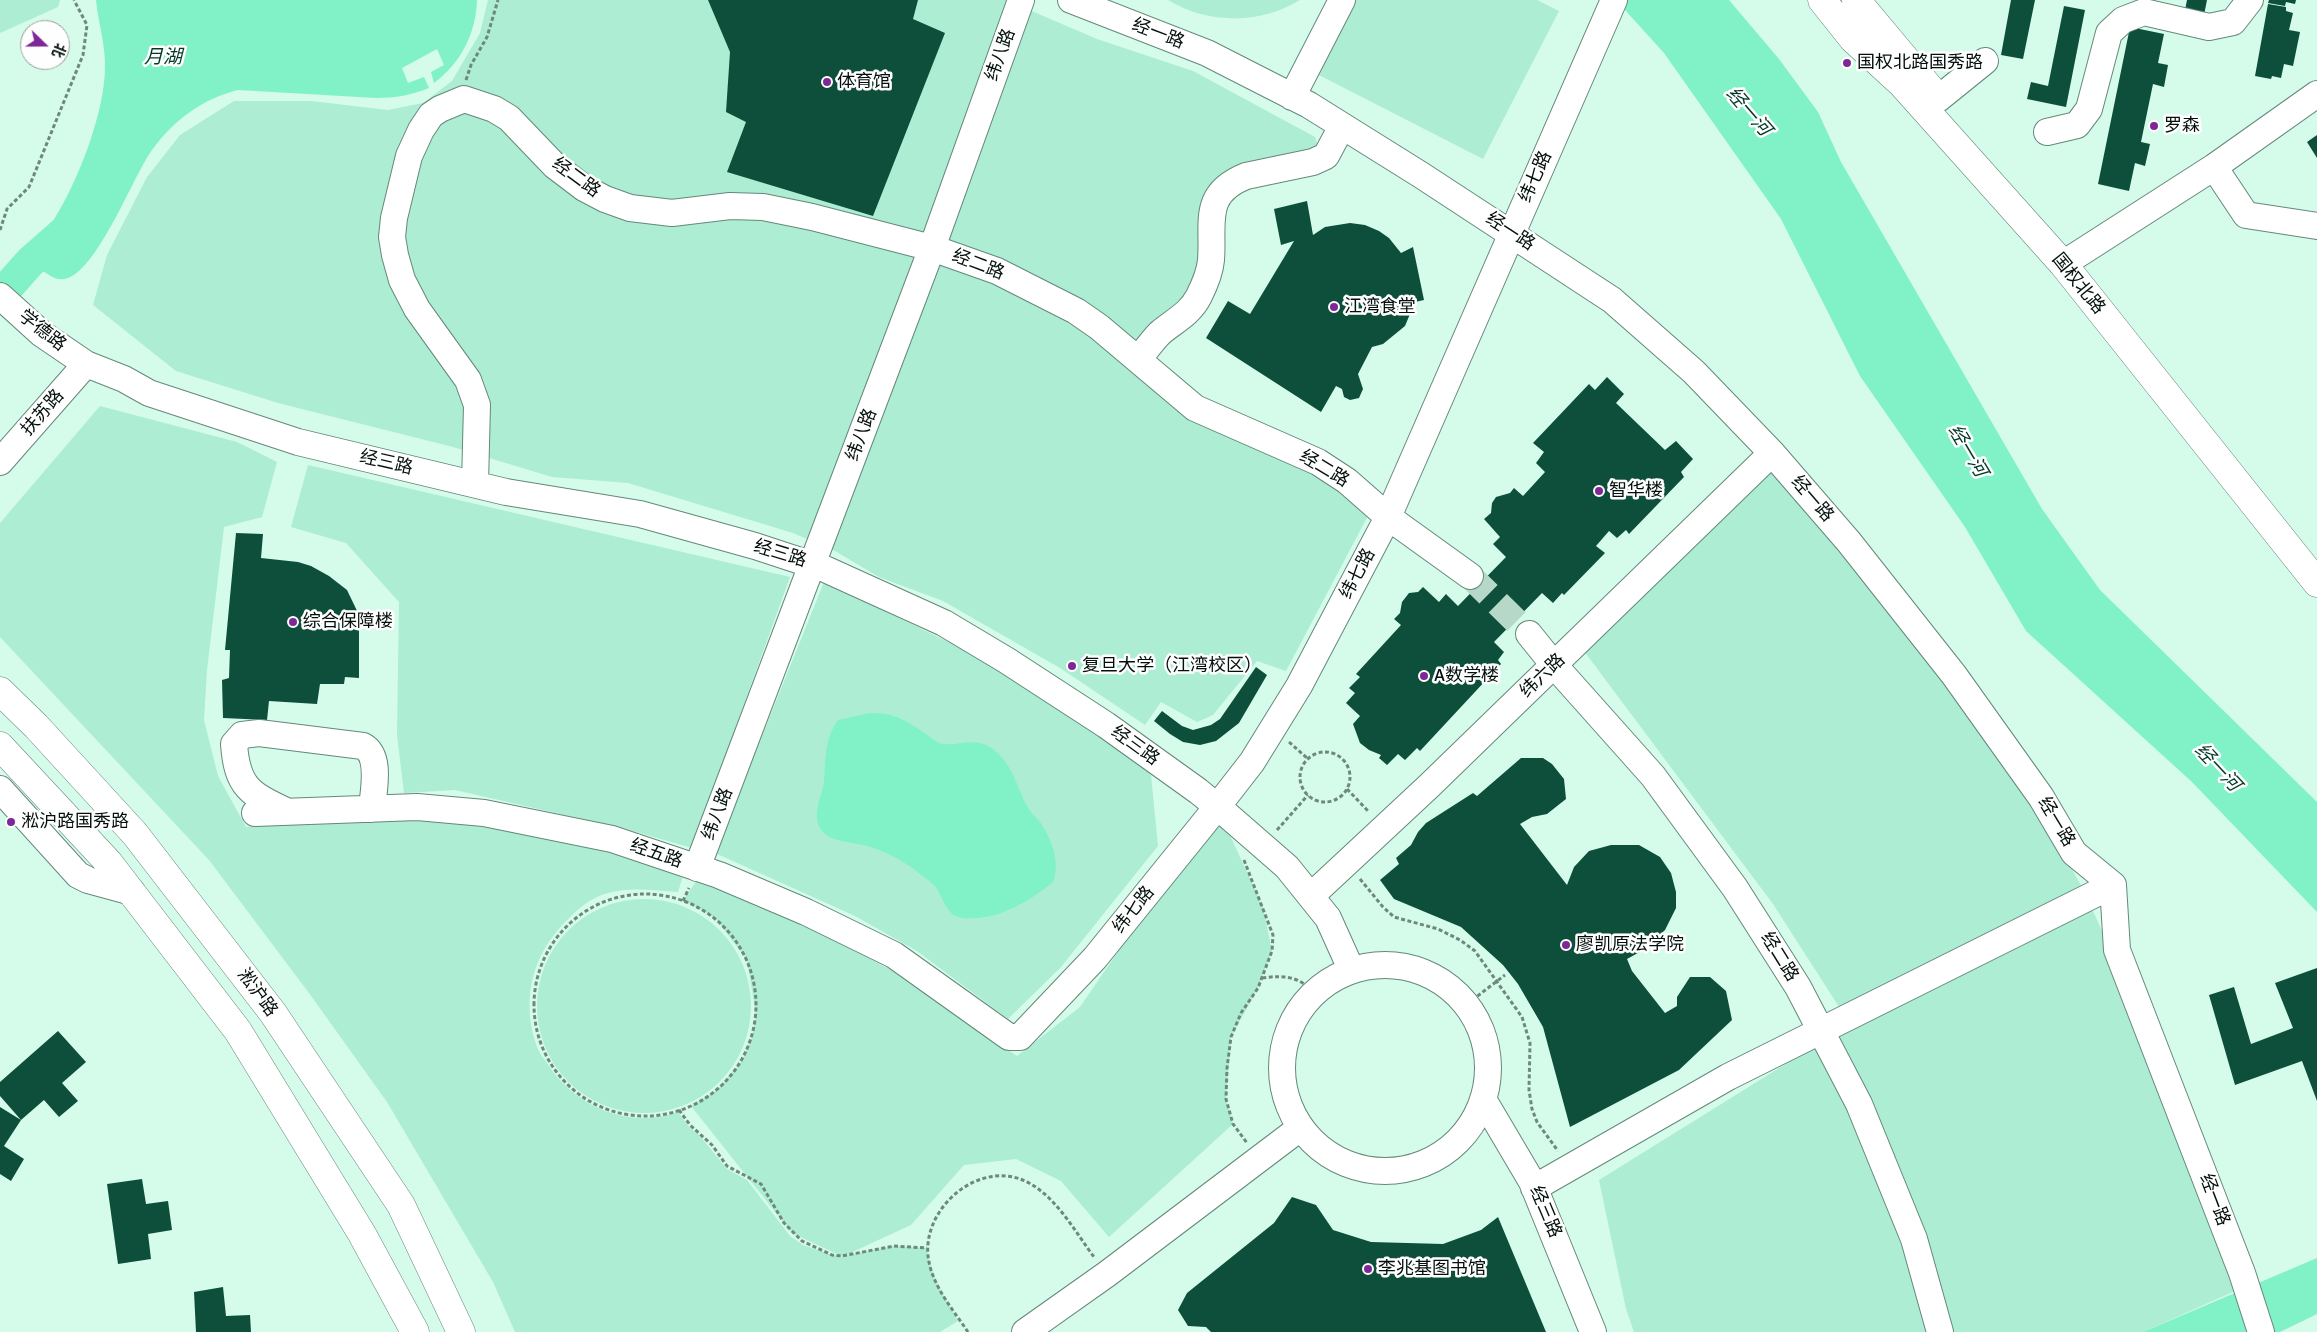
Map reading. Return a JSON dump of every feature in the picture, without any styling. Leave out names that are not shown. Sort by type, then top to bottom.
[{"type":"main road","name":"国权北路","points":[[1822,0],[1853,39],[1902,84],[2070,260],[2317,583]]},
{"type":"main road","name":"国权北路","points":[[1856,0],[2317,561]]},
{"type":"main road","name":"淞沪路","points":[[0,691],[36,726],[135,834],[272,1013],[401,1205],[461,1332]]},
{"type":"main road","points":[[0,746],[109,863],[238,1031],[362,1234],[416,1332]]},
{"type":"street","name":"纬八路","points":[[697,868],[932,248],[1021,0]]},
{"type":"street","name":"经一路","points":[[1071,0],[1207,53],[1292,97],[1342,126],[1512,233],[1612,300],[1694,372],[1772,453],[1848,542],[1954,675],[2042,797],[2074,854],[2113,885],[2117,950],[2242,1273],[2261,1332]]},
{"type":"street","points":[[1292,97],[1342,0]]},
{"type":"street","name":"纬七路","points":[[1015,1038],[1029,1029],[1095,958],[1217,807],[1252,762],[1299,686],[1388,516],[1614,0]]},
{"type":"street","points":[[2048,132],[2077,125],[2089,110],[2109,33],[2123,20],[2144,12],[2209,27],[2233,22],[2250,0]]},
{"type":"street","points":[[1938,99],[1986,60]]},
{"type":"street","points":[[2070,260],[2214,167],[2317,94]]},
{"type":"street","points":[[464,99],[431,115],[420,130],[409,156],[394,218],[392,237],[402,280],[417,309],[468,380],[477,405],[476,484]]},
{"type":"street","name":"经二路","points":[[464,99],[494,108],[509,118],[555,166],[605,199],[630,208],[672,213],[730,206],[762,207],[812,217],[932,248],[997,271],[1076,311],[1099,327],[1195,408],[1318,462],[1347,481],[1388,516],[1470,576]]},
{"type":"street","points":[[1138,360],[1160,333],[1186,314],[1198,299],[1211,262],[1211,214],[1217,199],[1226,188],[1236,180],[1246,176],[1314,162],[1326,156],[1342,126]]},
{"type":"street","points":[[2214,167],[2246,216],[2317,226]]},
{"type":"street","name":"学德路","points":[[0,296],[42,334],[86,364]]},
{"type":"street","name":"经三路","points":[[86,364],[124,379],[149,393],[298,442],[506,492],[640,514],[813,564],[944,623],[1006,660],[1106,725],[1198,791],[1217,807],[1253,851],[1287,867],[1311,896],[1328,918],[1351,970]]},
{"type":"street","name":"扶苏路","points":[[0,462],[86,364]]},
{"type":"street","name":"纬六路","points":[[1311,896],[1554,665],[1772,453]]},
{"type":"street","name":"经二路","points":[[1529,634],[1659,784],[1735,888],[1798,987],[1859,1104],[1914,1239],[1940,1332]]},
{"type":"street","points":[[287,812],[255,796],[243,780],[235,759],[234,744],[242,735],[259,733],[363,746],[369,749],[373,756],[374,770],[372,809]]},
{"type":"street","points":[[0,789],[78,875],[132,892]]},
{"type":"street","name":"经五路","points":[[256,813],[418,807],[484,813],[612,840],[719,875],[806,912],[894,955],[998,1030],[1015,1038]]},
{"type":"street","points":[[1534,1188],[1728,1077],[2113,885]]},
{"type":"street","points":[[1389,964],[1421,970],[1439,979],[1456,992],[1467,1004],[1477,1021],[1487,1051],[1488,1075],[1483,1099],[1476,1116],[1455,1144],[1430,1161],[1398,1171],[1371,1171],[1343,1163],[1317,1147],[1300,1128],[1290,1110],[1284,1092],[1281,1061],[1287,1033],[1302,1006],[1314,992],[1324,983],[1351,970],[1370,965],[1389,964]]},
{"type":"street","name":"经三路","points":[[1483,1099],[1534,1188],[1593,1332]]},
{"type":"street","points":[[1025,1332],[1107,1274],[1300,1128]]},
{"type":"path","points":[[0,230],[7,209],[29,188],[83,55],[87,26],[74,0]]},
{"type":"path","points":[[464,99],[466,76],[488,37],[498,0]]},
{"type":"path","points":[[1320,752],[1335,754],[1347,765],[1350,780],[1347,789],[1336,800],[1324,802],[1313,800],[1308,795],[1300,782],[1300,773],[1307,758],[1320,752]]},
{"type":"path","points":[[1347,789],[1384,828]]},
{"type":"path","points":[[1259,1160],[1233,1124],[1226,1099],[1231,1037],[1241,1014],[1262,978],[1272,951],[1273,935],[1253,851],[1308,795]]},
{"type":"path","points":[[1347,862],[1383,907],[1394,917],[1438,929],[1460,940],[1475,952],[1522,1017],[1530,1043],[1529,1090],[1532,1109],[1538,1122],[1570,1168]]},
{"type":"path","points":[[636,893],[662,895],[700,909],[716,919],[747,960],[753,980],[756,1015],[753,1032],[742,1061],[732,1076],[717,1090],[692,1106],[679,1110],[666,1115],[647,1117],[626,1115],[590,1102],[557,1075],[544,1055],[537,1036],[534,1012],[535,995],[538,977],[550,947],[579,916],[596,905],[613,898],[636,893]]},
{"type":"path","points":[[1467,1004],[1505,975]]},
{"type":"path","points":[[1262,978],[1285,977],[1303,981],[1314,992]]},
{"type":"path","points":[[679,1110],[690,1125],[712,1145],[727,1166],[761,1184],[784,1223],[802,1241],[832,1255],[842,1256],[894,1246],[927,1248]]},
{"type":"path","points":[[968,1332],[933,1276],[927,1248],[934,1222],[942,1208],[964,1187],[975,1180],[986,1177],[1015,1178],[1027,1182],[1051,1200],[1107,1274]]},
{"type":"shaded area","points":[[0,0],[60,0],[58,7],[29,20],[20,20],[20,24],[0,33]]},
{"type":"shaded area","points":[[488,0],[1006,0],[1097,39],[1193,71],[1315,137],[1320,153],[1235,174],[1197,286],[1132,363],[1312,465],[1370,512],[1286,671],[1257,661],[1213,715],[1197,722],[1161,702],[1145,725],[1060,668],[943,601],[879,577],[835,551],[793,533],[628,483],[552,477],[453,447],[278,403],[176,371],[93,305],[107,255],[147,177],[180,135],[234,101],[311,101],[388,110],[423,103],[452,81],[480,33]]},
{"type":"shaded area","points":[[1168,0],[1300,0],[1268,14],[1234,18],[1199,14]]},
{"type":"shaded area","points":[[1355,0],[1537,0],[1559,11],[1483,159],[1317,74]]},
{"type":"shaded area","points":[[100,406],[237,442],[277,462],[262,517],[224,527],[207,670],[204,720],[218,776],[246,827],[273,821],[486,820],[685,869],[678,892],[628,890],[599,896],[582,906],[572,915],[548,942],[535,970],[531,985],[530,1016],[537,1047],[558,1078],[587,1102],[604,1110],[622,1116],[640,1118],[659,1117],[678,1112],[727,1169],[747,1180],[790,1236],[803,1245],[832,1255],[839,1255],[792,1233],[691,1106],[717,1090],[742,1061],[753,1032],[756,1015],[747,960],[716,919],[683,901],[699,877],[797,920],[891,970],[1017,1056],[1080,1007],[1217,807],[1263,907],[1272,951],[1258,988],[1231,1037],[1226,1099],[1233,1124],[1109,1237],[1061,1181],[1016,1159],[964,1165],[911,1225],[846,1255],[894,1246],[927,1248],[931,1268],[943,1295],[958,1321],[940,1332],[515,1332],[493,1282],[387,1102],[309,993],[209,860],[0,637],[0,523]]},
{"type":"shaded area","points":[[1769,461],[2028,790],[2084,891],[2116,962],[2235,1291],[2143,1332],[1634,1332],[1626,1309],[1599,1180],[1850,1024],[1773,904],[1581,647]]},
{"type":"shaded area","points":[[308,465],[790,577],[692,848],[626,829],[455,790],[404,793],[397,735],[399,602],[346,543],[291,527]]},
{"type":"shaded area","points":[[824,582],[990,662],[1126,752],[1151,775],[1158,846],[1061,967],[1008,1019],[917,951],[855,916],[715,853]]},
{"type":"shaded area","points":[[644,899],[665,901],[685,907],[703,917],[720,930],[733,947],[743,965],[749,985],[751,1006],[749,1027],[743,1047],[733,1065],[720,1082],[703,1095],[685,1105],[665,1111],[644,1113],[623,1111],[603,1105],[585,1095],[568,1082],[555,1065],[545,1047],[539,1027],[537,1006],[539,985],[545,965],[555,947],[568,930],[585,917],[603,907],[623,901]]},
{"type":"water","name":"月湖","points":[[96,0],[477,0],[474,24],[470,35],[459,57],[444,75],[434,83],[431,72],[444,65],[437,49],[402,68],[408,83],[424,77],[429,88],[403,96],[376,98],[238,90],[212,99],[190,112],[170,129],[152,150],[113,223],[89,261],[76,273],[64,279],[59,279],[50,276],[36,267],[25,252],[47,230],[62,205],[81,166],[96,124],[104,82],[105,64]]},
{"type":"water","name":"经一河","points":[[1616,0],[1729,0],[1779,59],[1818,112],[1841,162],[2042,509],[2100,590],[2317,802],[2317,912],[2192,782],[2026,631],[1965,527],[1860,376],[1781,219],[1664,53]]},
{"type":"water","points":[[870,713],[887,714],[900,718],[939,743],[976,742],[982,743],[996,751],[1008,765],[1027,806],[1043,827],[1051,842],[1056,867],[1053,882],[1011,909],[976,918],[958,917],[946,906],[935,886],[909,866],[879,850],[831,838],[821,830],[817,813],[824,782],[826,750],[833,727],[838,720]]},
{"type":"water","points":[[2317,1258],[2317,1314],[2280,1332],[2143,1332]]},
{"type":"building","name":"体育馆","points":[[708,0],[918,0],[913,19],[945,33],[873,216],[727,172],[746,122],[726,112],[730,52]]},
{"type":"building","points":[[2011,0],[2035,0],[2023,59],[2001,55]]},
{"type":"building","points":[[2187,0],[2207,0],[2203,20],[2184,15]]},
{"type":"building","points":[[2269,0],[2296,0],[2295,4],[2286,2],[2285,6],[2268,3]]},
{"type":"building","points":[[2268,4],[2286,7],[2286,11],[2293,13],[2289,30],[2300,32],[2293,66],[2284,64],[2281,78],[2272,76],[2271,79],[2255,76]]},
{"type":"building","points":[[2064,6],[2085,10],[2066,107],[2027,99],[2031,82],[2048,86]]},
{"type":"building","points":[[2130,27],[2164,34],[2158,63],[2168,65],[2164,87],[2153,84],[2141,142],[2150,144],[2145,166],[2135,163],[2129,191],[2098,184]]},
{"type":"building","points":[[2317,135],[2317,158],[2307,142]]},
{"type":"building","name":"江湾食堂","points":[[1307,201],[1313,235],[1325,227],[1350,223],[1365,225],[1379,231],[1389,238],[1401,253],[1413,247],[1424,300],[1415,302],[1405,326],[1383,344],[1372,347],[1358,374],[1363,389],[1359,398],[1350,400],[1344,397],[1342,389],[1336,386],[1321,412],[1206,338],[1228,301],[1250,314],[1294,241],[1281,245],[1274,209]]},
{"type":"building","points":[[1607,377],[1624,394],[1616,403],[1665,450],[1676,441],[1693,459],[1681,472],[1684,477],[1629,534],[1626,530],[1617,538],[1609,531],[1596,546],[1605,553],[1564,595],[1562,593],[1553,603],[1542,593],[1494,642],[1504,652],[1498,660],[1501,664],[1420,751],[1417,748],[1405,760],[1398,754],[1387,765],[1379,758],[1381,755],[1369,750],[1360,743],[1353,724],[1360,716],[1346,703],[1355,693],[1349,688],[1360,677],[1356,674],[1401,625],[1394,619],[1400,613],[1402,602],[1409,593],[1418,592],[1423,587],[1439,602],[1446,594],[1458,606],[1506,557],[1493,544],[1500,537],[1484,519],[1491,513],[1492,503],[1496,497],[1510,493],[1514,488],[1523,496],[1545,472],[1536,463],[1544,452],[1533,443],[1589,384],[1595,390]]},
{"type":"building","name":"综合保障楼","points":[[236,533],[263,534],[261,558],[298,562],[311,566],[329,576],[347,590],[359,615],[359,678],[345,677],[344,684],[320,684],[317,704],[269,701],[267,720],[223,718],[222,680],[229,678],[230,650],[225,650]]},
{"type":"building","points":[[1256,667],[1267,675],[1239,723],[1216,741],[1200,745],[1183,742],[1154,721],[1162,711],[1182,726],[1193,730],[1211,725],[1220,719]]},
{"type":"building","name":"廖凯原法学院","points":[[1521,758],[1543,758],[1552,764],[1564,779],[1566,799],[1547,814],[1532,817],[1520,824],[1567,885],[1574,867],[1589,851],[1611,845],[1639,845],[1660,857],[1671,873],[1676,892],[1676,908],[1665,930],[1645,949],[1627,959],[1632,971],[1665,1013],[1677,1006],[1677,997],[1690,977],[1710,977],[1726,991],[1732,1020],[1679,1070],[1570,1127],[1543,1027],[1518,984],[1503,965],[1461,927],[1394,899],[1380,880],[1399,864],[1396,858],[1411,845],[1418,832],[1426,823],[1473,793],[1477,796]]},
{"type":"building","points":[[2317,968],[2317,1101],[2302,1061],[2235,1085],[2209,995],[2234,987],[2251,1044],[2293,1028],[2275,983]]},
{"type":"building","points":[[58,1031],[86,1062],[62,1083],[78,1101],[59,1117],[44,1100],[21,1120],[0,1096],[0,1082]]},
{"type":"building","points":[[0,1107],[21,1120],[4,1146],[24,1159],[11,1181],[0,1174]]},
{"type":"building","points":[[142,1179],[146,1204],[168,1201],[172,1230],[148,1234],[151,1259],[118,1264],[107,1184]]},
{"type":"building","name":"李兆基图书馆","points":[[1292,1197],[1316,1205],[1333,1230],[1371,1242],[1443,1244],[1481,1230],[1498,1217],[1546,1332],[1211,1332],[1206,1327],[1188,1326],[1178,1310],[1187,1293],[1274,1223]]},
{"type":"building","points":[[223,1287],[226,1316],[250,1315],[251,1332],[196,1332],[194,1292]]},
{"type":"waterway","points":[[0,296],[30,262],[63,233]]},
{"type":"tunnel","points":[[1470,576],[1529,634]]},
{"type":"place","name":"国权北路国秀路","points":[[1847,63]]},
{"type":"place","name":"体育馆","points":[[827,82]]},
{"type":"place","name":"罗森","points":[[2154,126]]},
{"type":"place","name":"江湾食堂","points":[[1334,307]]},
{"type":"place","name":"智华楼","points":[[1599,491]]},
{"type":"place","name":"综合保障楼","points":[[293,622]]},
{"type":"place","name":"复旦大学（江湾校区）","points":[[1072,666]]},
{"type":"place","name":"A数学楼","points":[[1424,676]]},
{"type":"place","name":"淞沪路国秀路","points":[[11,822]]},
{"type":"place","name":"廖凯原法学院","points":[[1566,945]]},
{"type":"place","name":"李兆基图书馆","points":[[1368,1269]]}]
